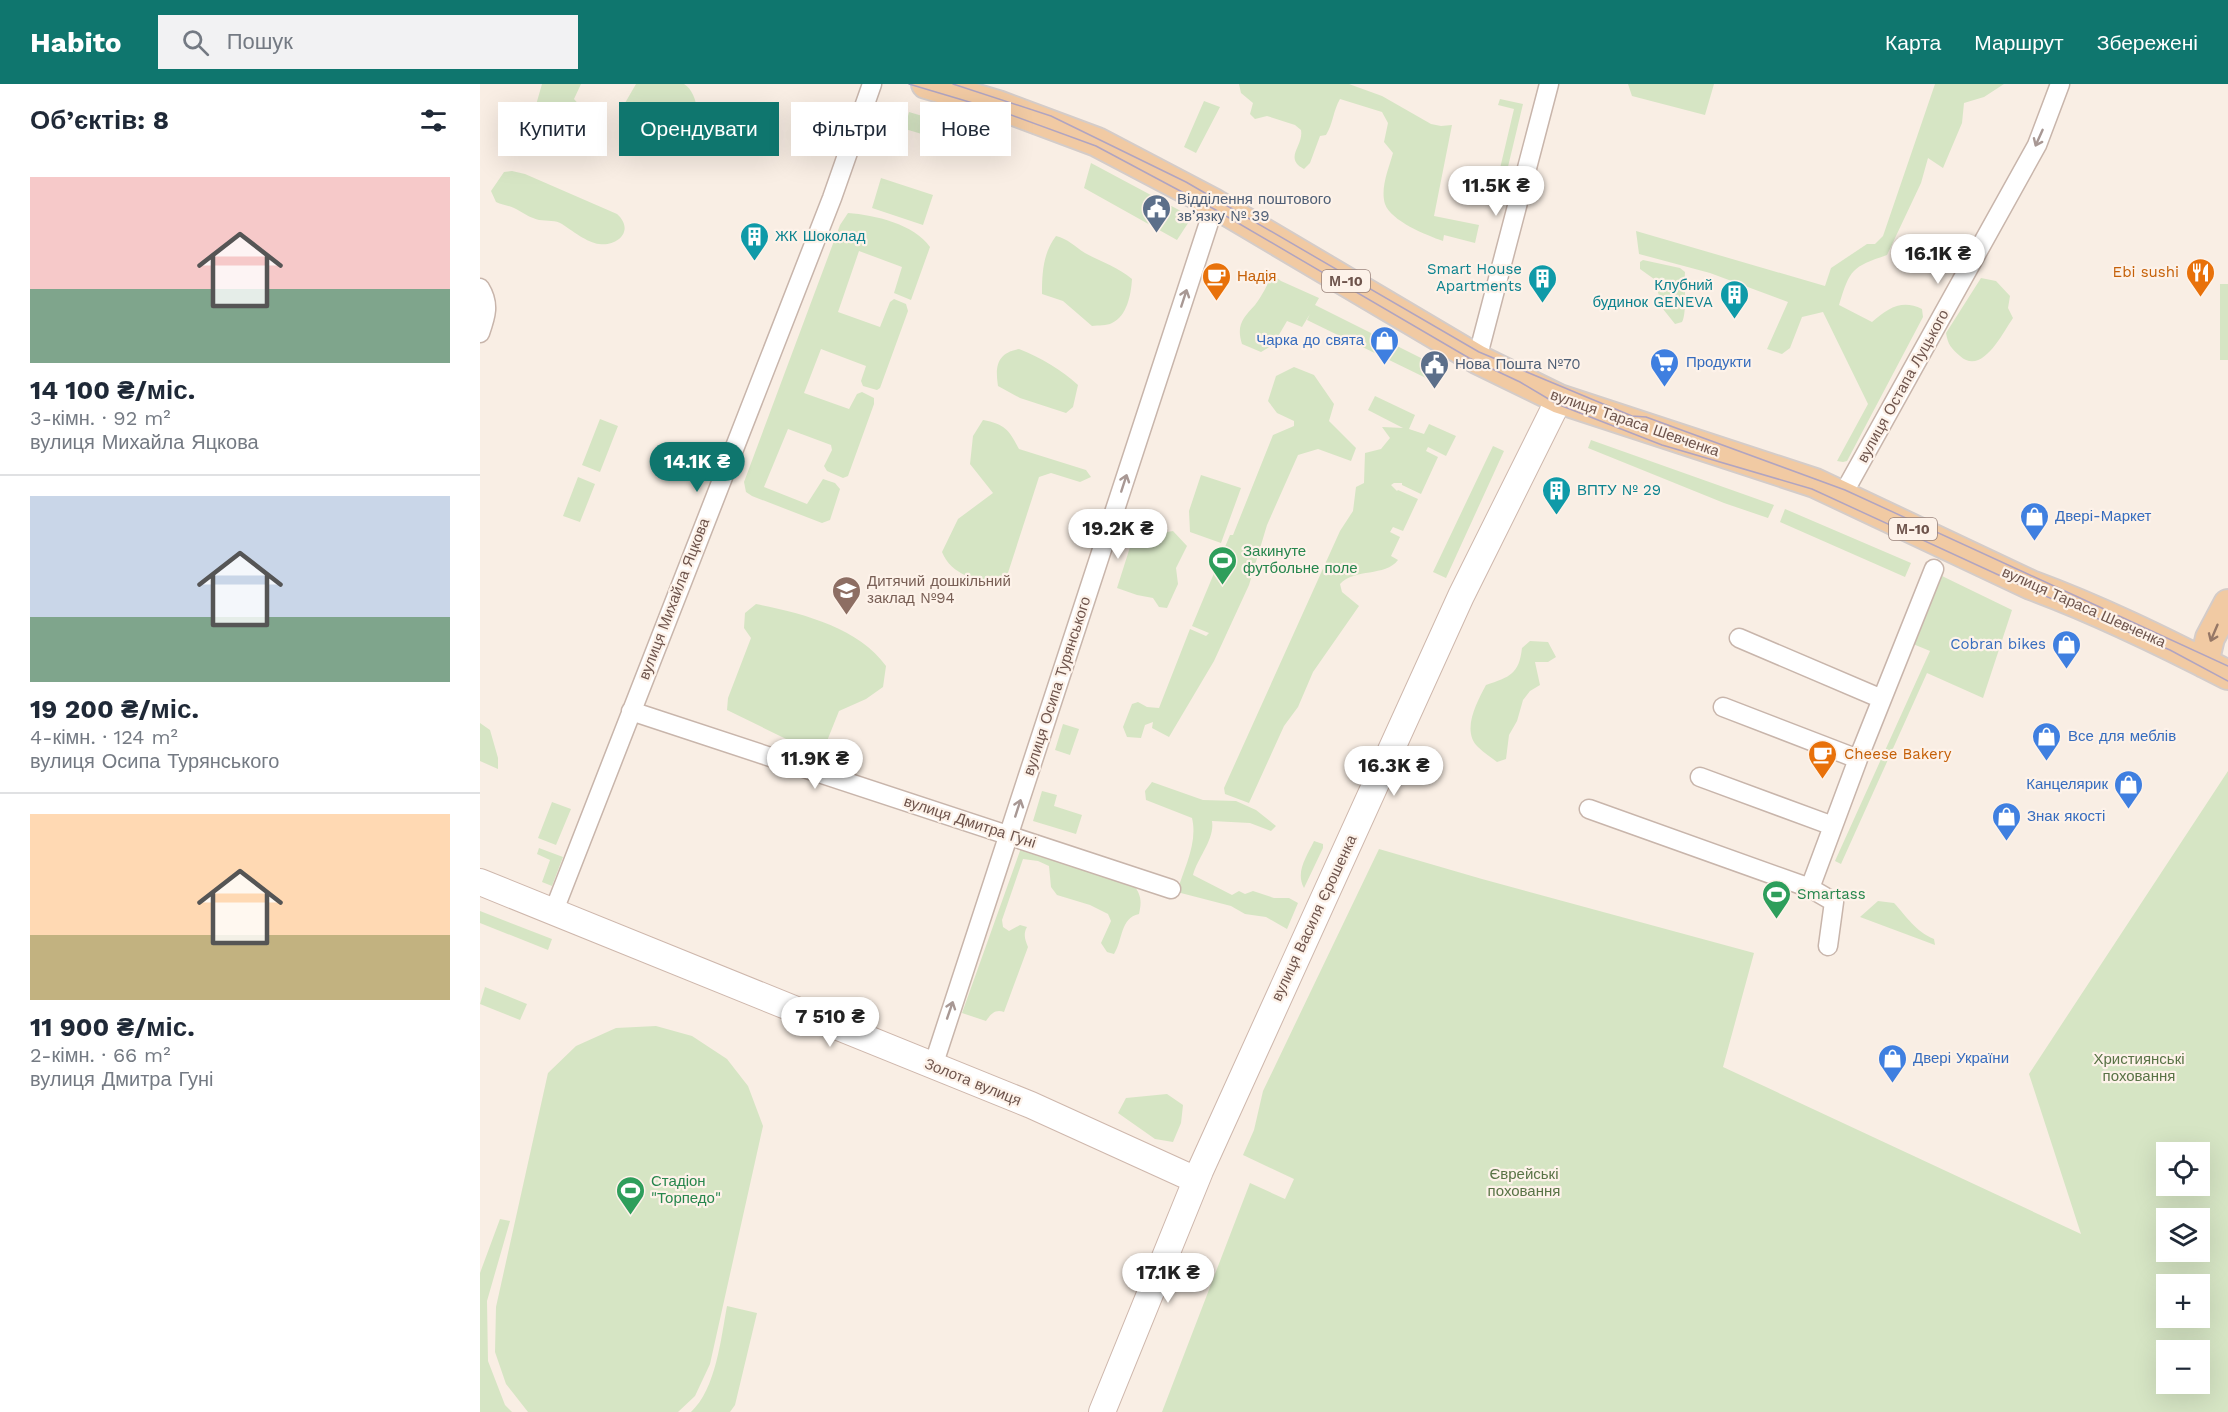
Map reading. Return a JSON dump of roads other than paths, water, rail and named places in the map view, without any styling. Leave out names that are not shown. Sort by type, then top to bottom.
[{"type":"main road","name":"вулиця Тараса Шевченка","points":[[926,84],[998,105],[1097,142],[1215,204],[1478,359],[1559,399],[1794,476],[1842,496],[2031,585],[2062,596],[2216,669]]},
{"type":"main road","name":"вулиця Василя Єрошенка","points":[[1102,1412],[1196,1180],[1461,596],[1559,399]]},
{"type":"main road","name":"М-10","points":[[2216,669],[2210,638],[2228,604]]},
{"type":"main road","name":"Золота вулиця","points":[[480,882],[1031,1105],[1196,1180]]},
{"type":"street","name":"вулиця Михайла Яцкова","points":[[553,913],[832,198],[872,84]]},
{"type":"street","points":[[1478,359],[1549,84]]},
{"type":"street","name":"вулиця Остапа Луцького","points":[[1842,496],[2037,145],[2060,84]]},
{"type":"street","name":"вулиця Осипа Турянського","points":[[933,1066],[1215,204]]},
{"type":"street","points":[[480,288],[486,298],[487,307],[487,315],[480,333]]},
{"type":"street","points":[[1810,888],[1857,759],[1934,569]]},
{"type":"street","points":[[1739,638],[1882,699]]},
{"type":"street","points":[[1723,707],[1857,759]]},
{"type":"street","name":"вулиця Дмитра Гуні","points":[[631,711],[1171,889]]},
{"type":"street","points":[[1700,777],[1833,826]]},
{"type":"street","points":[[1589,809],[1810,888],[1834,902],[1828,946]]},
{"type":"tram line","points":[[909,84],[1003,112],[1096,146],[1214,209],[1469,358],[1520,382],[1557,404],[1662,445],[1812,489],[2029,589],[2170,650],[2228,681]]},
{"type":"tram line","points":[[953,84],[1051,116],[1186,182],[1479,352],[1632,416],[1646,417],[1845,490],[2228,666]]},
{"type":"place","name":"Відділення поштового зв’язку № 39","points":[[1156,234]]},
{"type":"place","name":"ЖК Шоколад","points":[[754,262]]},
{"type":"place","name":"Ebi sushi","points":[[2200,298]]},
{"type":"place","name":"Надія","points":[[1216,302]]},
{"type":"place","name":"Smart House Apartments","points":[[1543,304]]},
{"type":"place","name":"Клубний будинок GENEVA","points":[[1734,320]]},
{"type":"place","name":"Чарка до свята","points":[[1385,366]]},
{"type":"place","name":"Продукти","points":[[1665,388]]},
{"type":"place","name":"Нова Пошта №70","points":[[1434,390]]},
{"type":"place","name":"ВПТУ № 29","points":[[1556,516]]},
{"type":"place","name":"Двері-Маркет","points":[[2034,542]]},
{"type":"place","name":"Закинуте футбольне поле","points":[[1222,586]]},
{"type":"place","name":"Дитячий дошкільний заклад №94","points":[[846,616]]},
{"type":"place","name":"Cobran bikes","points":[[2067,670]]},
{"type":"place","name":"Все для меблів","points":[[2047,762]]},
{"type":"place","name":"Cheese Bakery","points":[[1823,780]]},
{"type":"place","name":"Канцелярик","points":[[2129,810]]},
{"type":"place","name":"Знак якості","points":[[2006,842]]},
{"type":"place","name":"Smartass","points":[[1776,920]]},
{"type":"place","name":"Двері України","points":[[1892,1084]]},
{"type":"place","name":"Стадіон \"Торпедо\"","points":[[630,1216]]},
{"type":"park label","name":"Християнські поховання","points":[[2139,1068]]},
{"type":"park label","name":"Єврейські поховання","points":[[1524,1182]]}]
